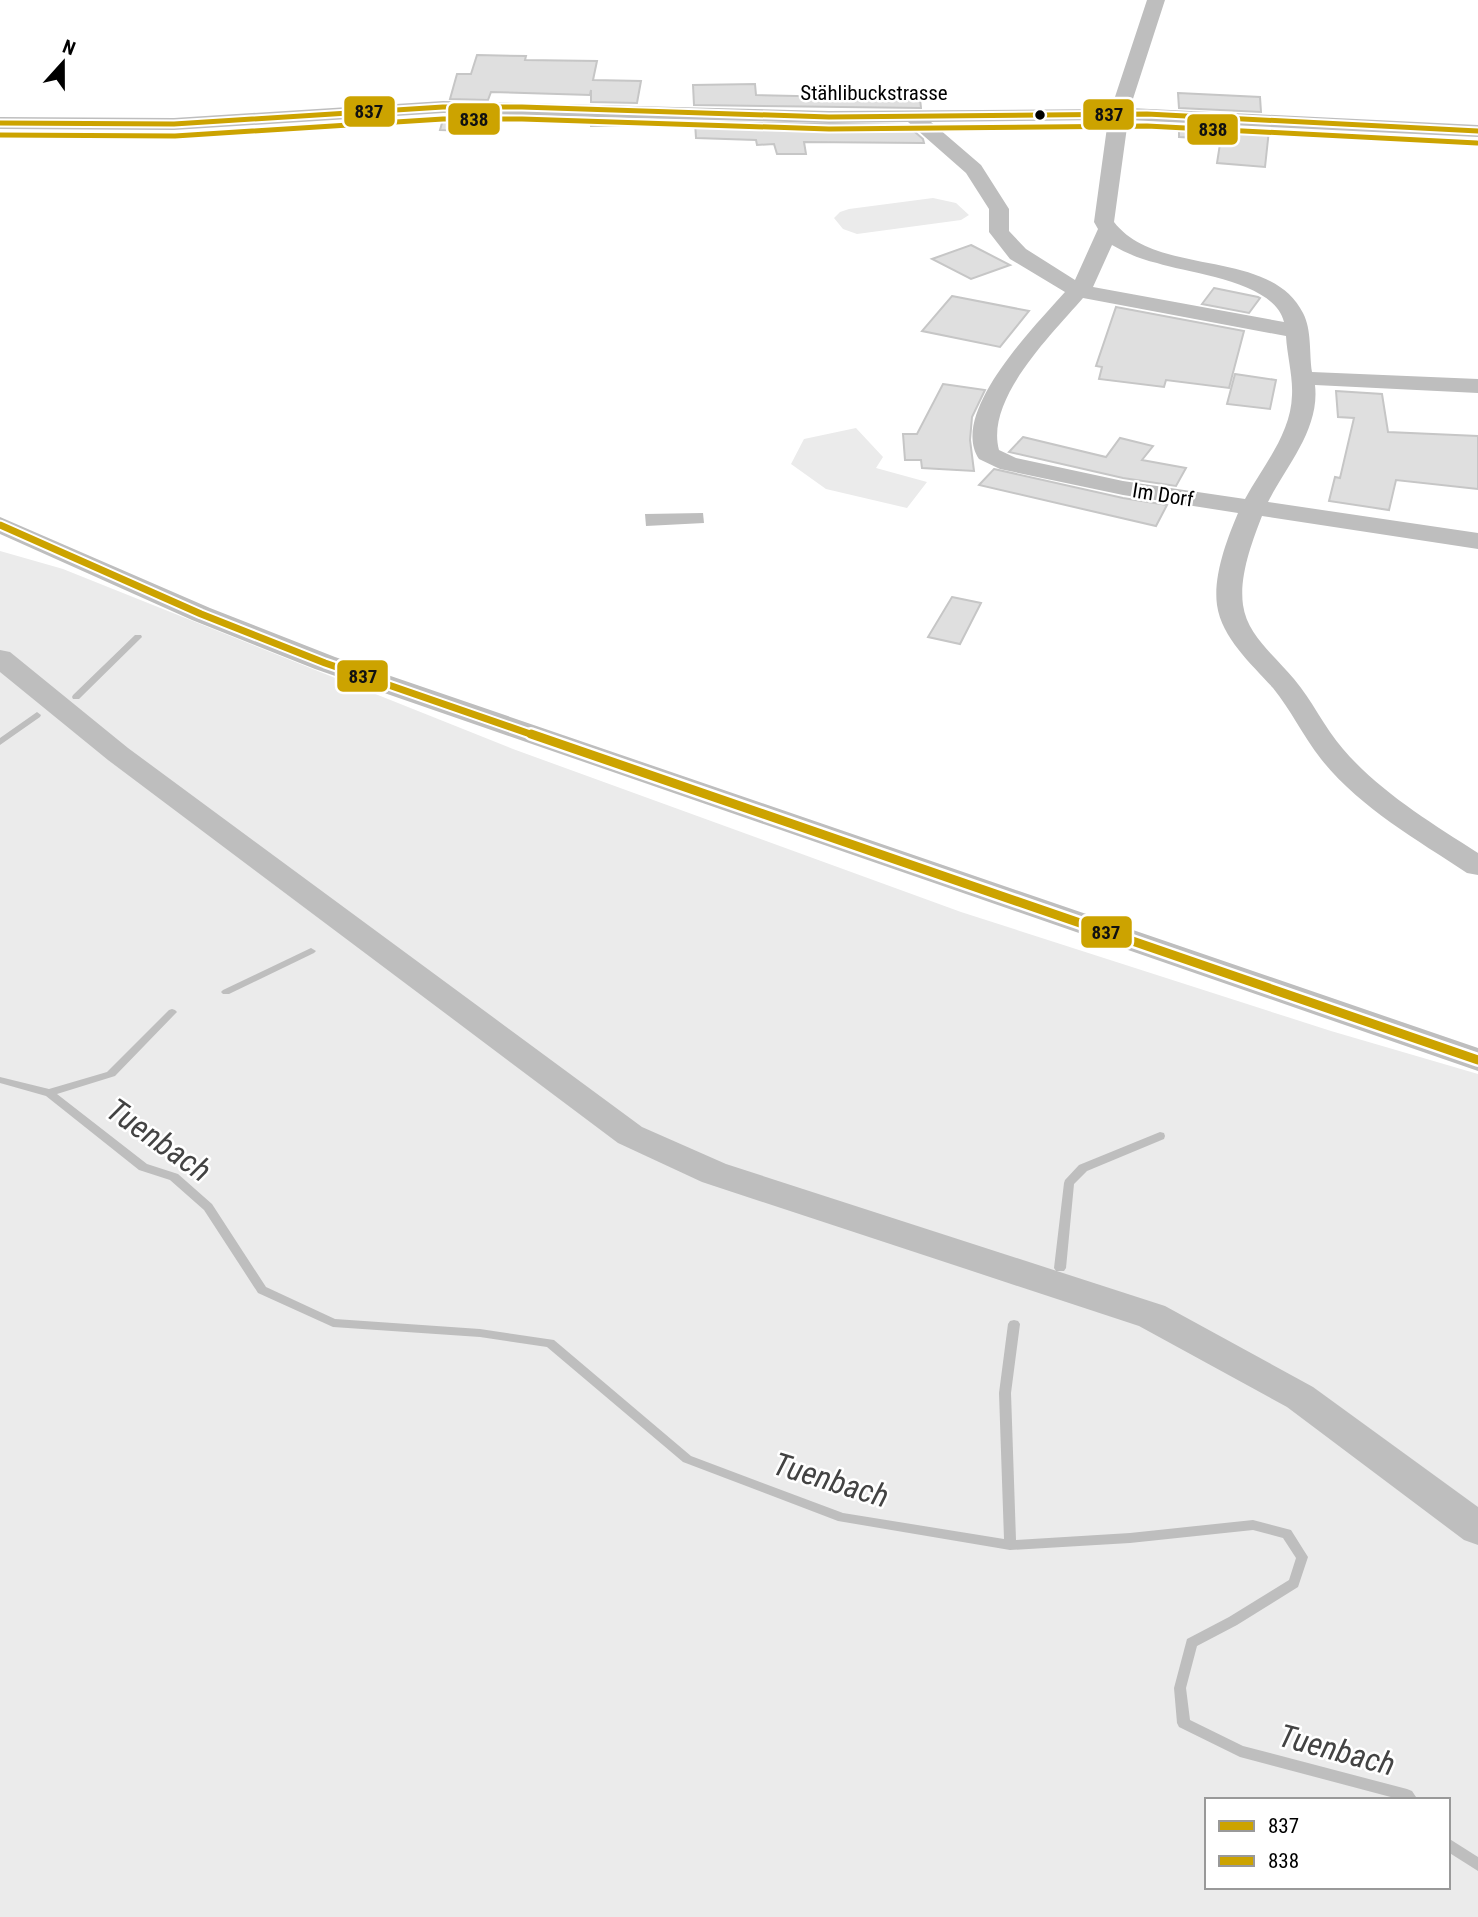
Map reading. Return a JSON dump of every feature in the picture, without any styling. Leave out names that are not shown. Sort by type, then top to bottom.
[{"type":"street","points":[[1156,0],[1119,114],[1104,222],[1107,231],[1135,249],[1268,290],[1289,307],[1297,331],[1303,378],[1304,400],[1296,428],[1252,509],[1230,594],[1232,613],[1240,632],[1292,692],[1331,752],[1349,772],[1400,813],[1478,866]]},
{"type":"street","name":"Stählibuckstrasse","points":[[0,123],[137,125],[443,107],[547,107],[778,116],[1119,114],[1478,131]]},
{"type":"street","points":[[490,116],[534,112],[547,107]]},
{"type":"street","points":[[913,116],[974,169],[999,209],[999,232],[1018,254],[1078,291],[1297,331]]},
{"type":"street","points":[[1078,291],[1084,285],[1107,231]]},
{"type":"street","name":"Im Dorf","points":[[1078,291],[1034,343],[988,413],[984,442],[988,454],[1009,464],[1123,488],[1252,509]]},
{"type":"street","points":[[1303,378],[1478,386]]},
{"type":"street","points":[[1252,509],[1478,541]]},
{"type":"street","points":[[0,525],[201,614],[325,663],[1478,1060]]},
{"type":"street","points":[[0,658],[118,754],[629,1135],[714,1173],[1152,1316],[1300,1397],[1478,1529]]},
{"type":"shaded area","points":[[933,198],[956,203],[969,215],[961,220],[857,234],[843,229],[834,218],[849,209]]},
{"type":"shaded area","points":[[856,428],[883,457],[876,468],[927,482],[907,508],[826,489],[791,464],[804,439]]},
{"type":"shaded area","points":[[703,513],[704,523],[646,526],[645,514]]},
{"type":"shaded area","points":[[0,551],[63,569],[513,749],[961,912],[1331,1031],[1478,1074],[1478,1917],[0,1917]]},
{"type":"building","points":[[477,55],[526,56],[525,60],[597,61],[593,80],[641,81],[637,103],[591,102],[591,90],[590,95],[491,92],[488,100],[450,99],[457,74],[471,74]]},
{"type":"building","points":[[755,84],[756,95],[887,98],[885,91],[919,89],[921,108],[694,105],[693,85]]},
{"type":"building","points":[[1178,93],[1260,97],[1261,112],[1179,108]]},
{"type":"building","points":[[444,116],[477,116],[473,131],[440,130]]},
{"type":"building","points":[[591,119],[634,121],[633,125],[591,126]]},
{"type":"building","points":[[695,122],[907,125],[924,143],[804,142],[806,154],[777,154],[774,144],[757,145],[756,140],[696,138]]},
{"type":"building","points":[[1179,125],[1269,130],[1265,167],[1217,163],[1220,144],[1179,137]]},
{"type":"building","points":[[971,245],[1010,265],[971,279],[932,259]]},
{"type":"building","points":[[1214,288],[1260,298],[1249,313],[1202,304]]},
{"type":"building","points":[[952,296],[1029,311],[1000,347],[922,331]]},
{"type":"building","points":[[1116,307],[1244,331],[1229,388],[1166,380],[1164,387],[1099,379],[1102,367],[1096,366]]},
{"type":"building","points":[[1235,374],[1276,380],[1270,409],[1227,404]]},
{"type":"building","points":[[943,384],[985,390],[972,417],[970,440],[974,471],[922,468],[921,460],[905,460],[903,434],[917,434]]},
{"type":"building","points":[[1336,391],[1382,394],[1388,432],[1478,436],[1478,489],[1396,480],[1389,510],[1329,501],[1335,477],[1340,478],[1354,418],[1338,417]]},
{"type":"building","points":[[1023,437],[1106,457],[1120,438],[1153,446],[1142,460],[1186,468],[1176,486],[1123,478],[1009,452]]},
{"type":"building","points":[[994,469],[1123,498],[1167,505],[1156,526],[979,485]]},
{"type":"building","points":[[952,597],[981,603],[960,644],[928,637]]},
{"type":"waterway","points":[[76,697],[138,637]]},
{"type":"waterway","points":[[0,742],[37,715]]},
{"type":"waterway","points":[[226,992],[311,951]]},
{"type":"waterway","points":[[49,1093],[111,1074],[172,1012]]},
{"type":"waterway","name":"Tuenbach","points":[[0,1080],[49,1093]]},
{"type":"waterway","name":"Tuenbach","points":[[49,1093],[143,1167],[174,1177],[208,1207],[262,1290],[333,1323],[480,1333],[550,1343],[687,1459],[842,1518],[1010,1545]]},
{"type":"waterway","points":[[1060,1268],[1069,1183],[1083,1168],[1160,1136]]},
{"type":"waterway","points":[[1010,1545],[1005,1393],[1014,1324]]},
{"type":"waterway","name":"Tuenbach","points":[[1010,1545],[1130,1538],[1253,1525],[1287,1534],[1302,1557],[1294,1583],[1233,1621],[1191,1643],[1180,1688],[1184,1723],[1240,1751],[1407,1795],[1409,1798]]},
{"type":"waterway","name":"Tuenbach","points":[[1450,1845],[1478,1865]]},
{"type":"transit line","name":"837","points":[[0,123],[174,124],[443,107],[522,107],[829,117],[1147,114],[1478,131]]},
{"type":"transit line","name":"838","points":[[0,135],[175,136],[443,119],[522,119],[829,129],[1147,126],[1477,143]]},
{"type":"transit line","name":"837","points":[[0,525],[201,614],[325,663],[1478,1060]]}]
